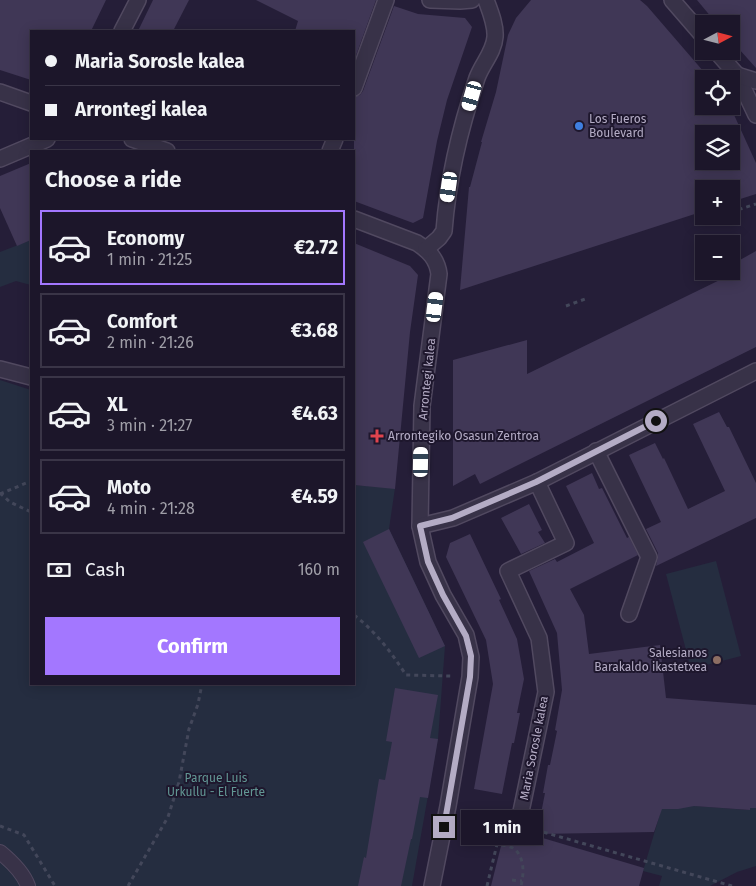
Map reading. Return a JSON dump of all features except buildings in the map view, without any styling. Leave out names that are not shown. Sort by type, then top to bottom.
[{"type":"street","points":[[123,30],[138,0]]},
{"type":"street","points":[[355,85],[386,0]]},
{"type":"street","points":[[430,0],[460,2],[472,0]]},
{"type":"street","points":[[355,219],[417,243],[426,249],[444,231],[451,168],[477,78],[493,47],[496,35],[486,0]]},
{"type":"street","points":[[672,0],[695,27]]},
{"type":"street","points":[[724,60],[733,70]]},
{"type":"street","points":[[740,76],[756,80]]},
{"type":"street","points":[[740,81],[756,115]]},
{"type":"street","points":[[0,92],[30,102]]},
{"type":"street","points":[[0,159],[28,144],[43,140]]},
{"type":"street","points":[[135,140],[164,150]]},
{"type":"street","name":"Arrontegi kalea","points":[[426,249],[435,259],[439,274],[422,406],[420,526],[428,562],[443,595],[466,636],[471,656],[470,677],[432,886]]},
{"type":"street","points":[[0,369],[30,377]]},
{"type":"street","points":[[420,526],[452,518],[536,482],[756,372]]},
{"type":"street","points":[[596,451],[648,557],[629,614]]},
{"type":"street","name":"Maria Sorosle kalea","points":[[518,826],[546,692],[539,638],[508,571],[566,543],[536,482]]},
{"type":"lane","points":[[0,852],[26,879],[28,886]]},
{"type":"path","points":[[740,209],[756,204]]},
{"type":"path","points":[[566,306],[585,299]]},
{"type":"path","points":[[30,481],[0,494],[10,502],[30,512]]},
{"type":"path","points":[[355,615],[386,646],[406,675],[454,676]]},
{"type":"path","points":[[128,886],[168,817],[179,782],[202,685]]},
{"type":"path","points":[[448,806],[732,886]]},
{"type":"path","points":[[0,826],[24,835],[56,886]]},
{"type":"path","points":[[486,886],[497,844],[513,848],[522,860],[524,875],[521,886]]},
{"type":"path","points":[[512,880],[522,881]]},
{"type":"green space","points":[[30,240],[30,285],[16,281],[0,287],[0,252]]},
{"type":"green space","name":"Parque Luis Urkullu - El Fuerte","points":[[0,380],[30,390],[30,685],[355,685],[355,485],[395,488],[389,529],[445,646],[438,739],[412,886],[0,886]]},
{"type":"green space","points":[[716,561],[741,656],[691,669],[666,574]]},
{"type":"green space","points":[[683,805],[749,810],[750,808],[756,808],[756,866],[737,872],[710,886],[659,886],[662,876],[643,871],[662,807],[683,808]]},
{"type":"place","name":"Los Fueros Boulevard","points":[[579,126]]},
{"type":"place","name":"Arrontegiko Osasun Zentroa","points":[[377,436]]},
{"type":"place","name":"Salesianos Barakaldo ikastetxea","points":[[717,660]]},
{"type":"route","points":[[444,827],[470,677],[471,656],[466,636],[443,595],[428,562],[420,526],[452,518],[536,482],[656,421]]}]
